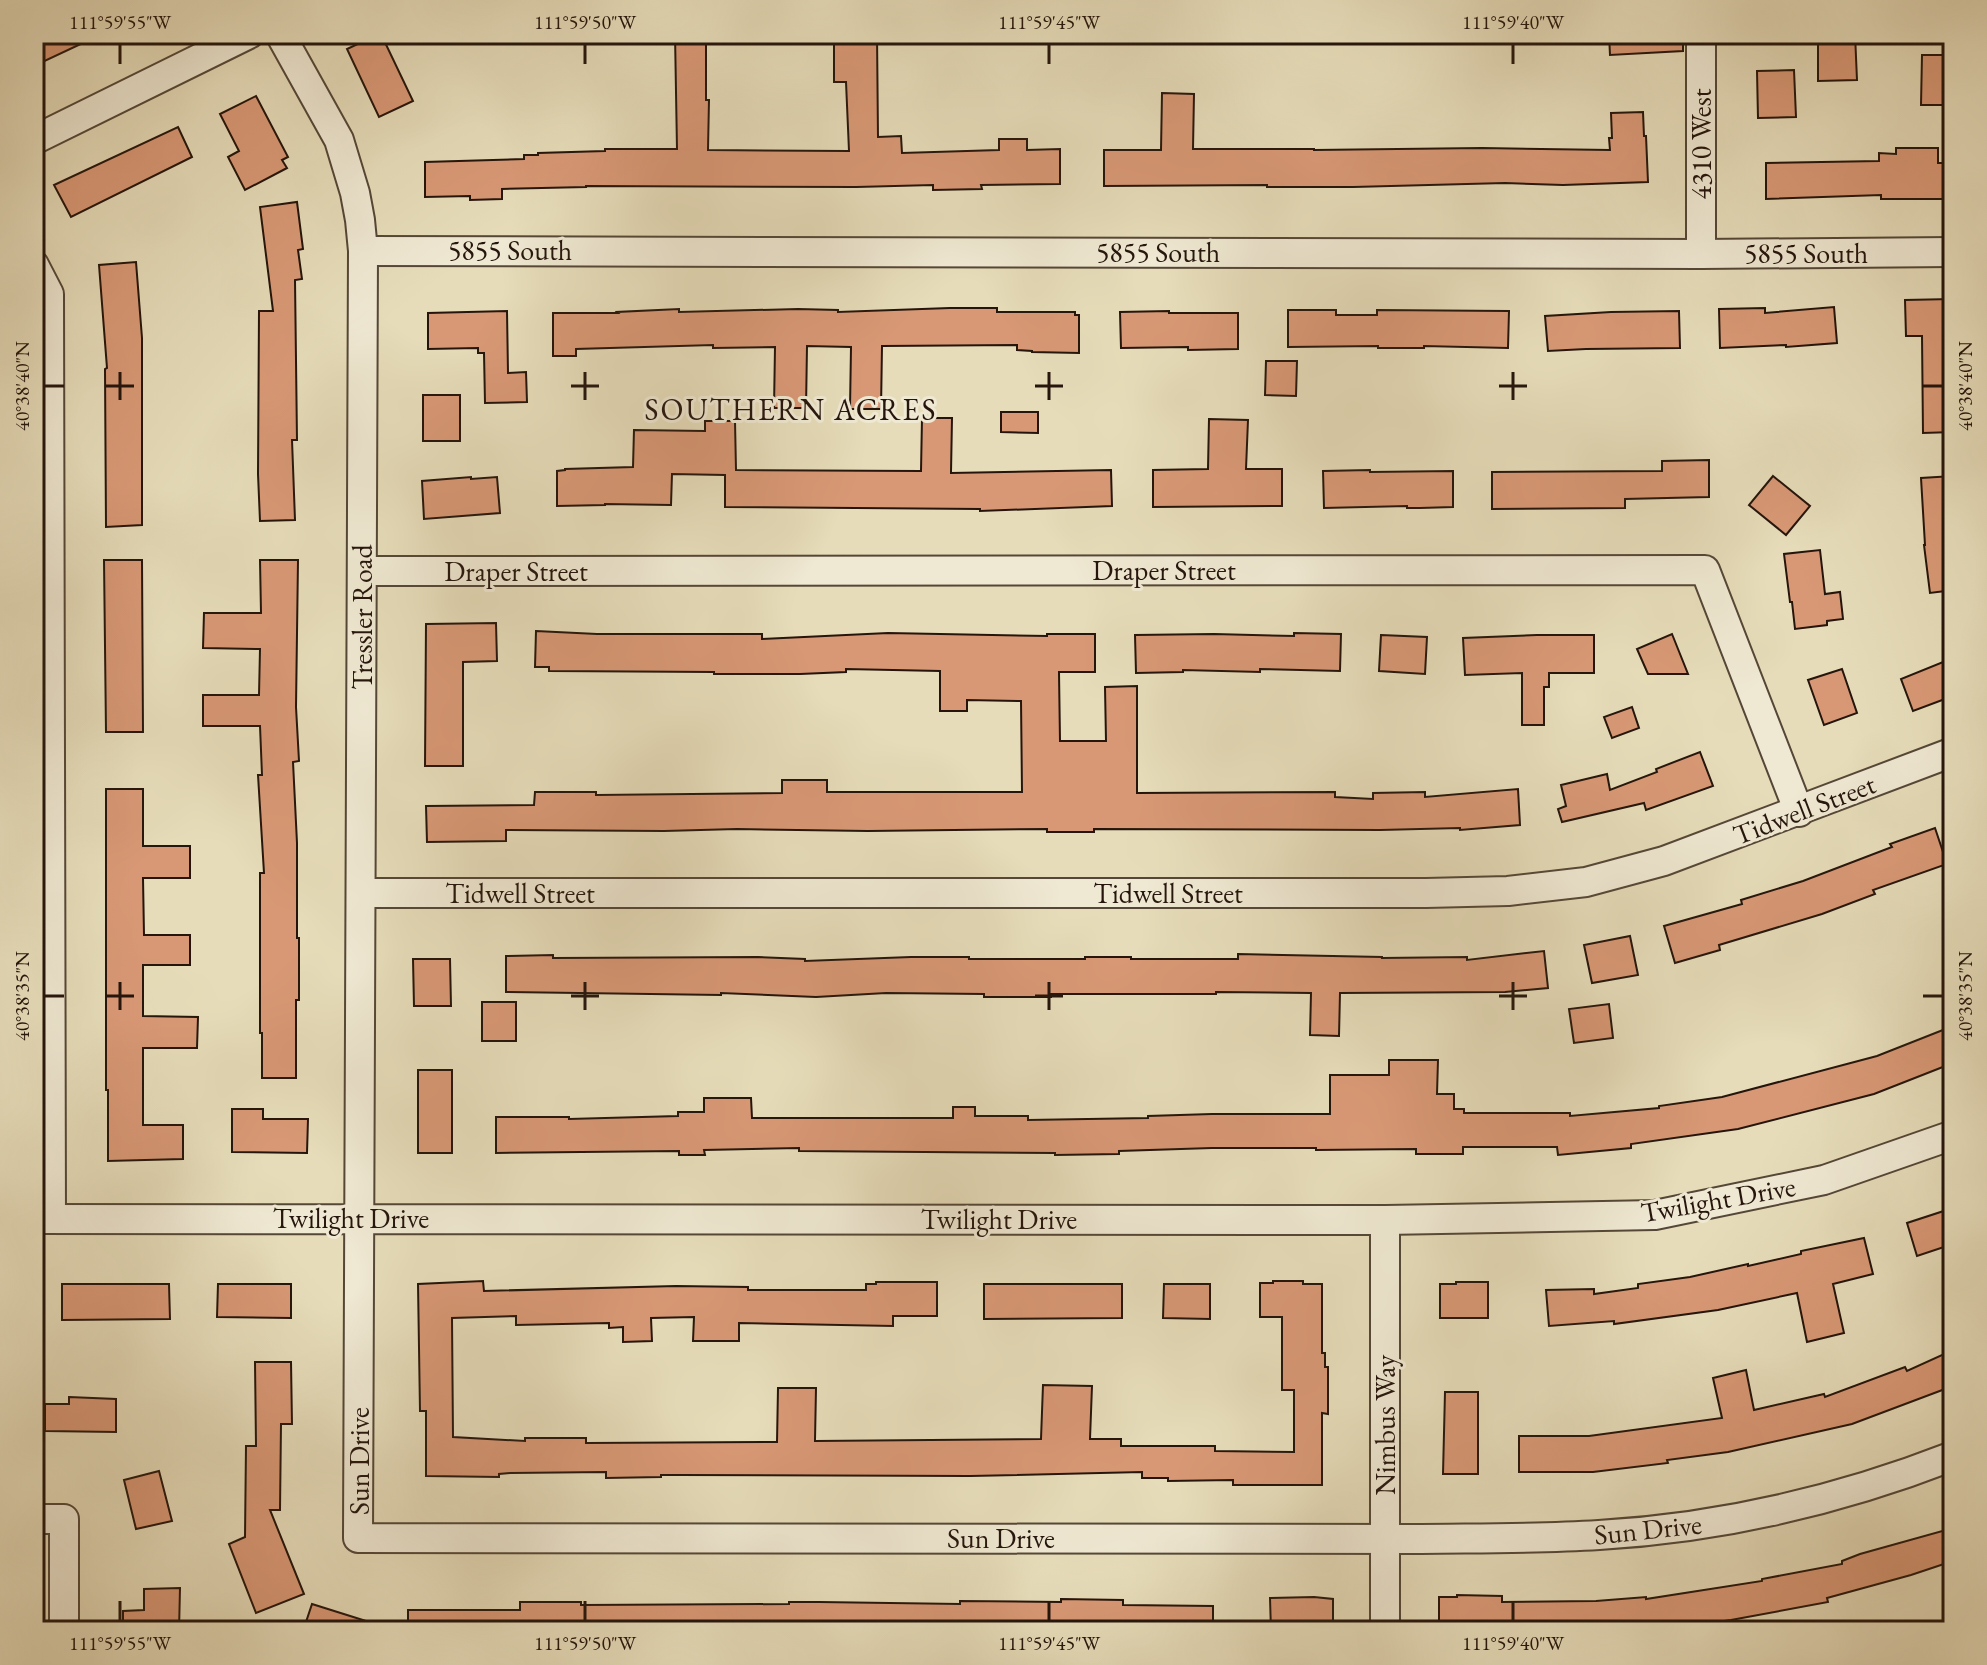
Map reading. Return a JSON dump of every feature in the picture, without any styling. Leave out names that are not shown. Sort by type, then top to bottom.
[{"type":"street","points":[[34,140],[249,34]]},
{"type":"street","name":"Tressler Road","points":[[280,34],[339,140],[355,193],[363,251],[359,1218]]},
{"type":"street","name":"4310 West","points":[[1701,34],[1701,254]]},
{"type":"street","name":"5855 South","points":[[363,251],[1953,252]]},
{"type":"street","points":[[34,265],[49,294],[43,1219]]},
{"type":"street","name":"Draper Street","points":[[363,571],[1705,570],[1799,812]]},
{"type":"street","name":"Tidwell Street","points":[[361,893],[1508,891],[1586,882],[1664,861],[1953,752]]},
{"type":"street","name":"Twilight Drive","points":[[43,1219],[1385,1220],[1655,1215],[1824,1180],[1953,1135]]},
{"type":"street","name":"Sun Drive","points":[[359,1218],[358,1538],[1537,1538],[1602,1535],[1684,1527],[1761,1513],[1847,1492],[1953,1456]]},
{"type":"street","name":"Nimbus Way","points":[[1385,1220],[1385,1631]]},
{"type":"street","points":[[34,1519],[64,1519],[64,1631]]},
{"type":"building","points":[[34,34],[102,34],[34,66]]},
{"type":"building","points":[[379,34],[413,101],[379,117],[347,49]]},
{"type":"building","points":[[675,34],[706,34],[708,150],[849,151],[846,82],[834,82],[834,43],[857,43],[857,34],[877,34],[878,137],[901,136],[902,153],[999,150],[999,139],[1027,139],[1027,150],[1060,149],[1060,184],[981,185],[982,189],[933,190],[933,185],[586,186],[502,189],[502,199],[425,197],[425,162],[524,159],[524,155],[538,153],[605,149],[677,149]]},
{"type":"building","points":[[1609,34],[1683,34],[1683,51],[1610,55]]},
{"type":"building","points":[[1818,34],[1855,34],[1857,80],[1818,81]]},
{"type":"building","points":[[1922,55],[1953,55],[1953,105],[1921,105]]},
{"type":"building","points":[[1794,70],[1796,117],[1758,118],[1757,71]]},
{"type":"building","points":[[1162,93],[1194,94],[1193,149],[1610,150],[1611,113],[1643,112],[1648,182],[1353,187],[1104,186],[1104,150],[1161,150]]},
{"type":"building","points":[[256,96],[288,157],[282,160],[287,168],[245,190],[228,157],[239,151],[220,114]]},
{"type":"building","points":[[178,127],[192,157],[71,217],[54,185]]},
{"type":"building","points":[[1896,148],[1938,148],[1938,163],[1951,163],[1951,199],[1881,199],[1881,195],[1766,199],[1766,163],[1879,161],[1879,153],[1896,154]]},
{"type":"building","points":[[297,202],[303,249],[298,250],[302,279],[295,280],[297,440],[292,440],[295,520],[260,521],[259,311],[273,311],[260,207]]},
{"type":"building","points":[[136,262],[142,338],[142,525],[106,527],[107,368],[99,265]]},
{"type":"building","points":[[1952,299],[1953,432],[1923,433],[1922,336],[1906,336],[1905,300]]},
{"type":"building","points":[[1834,307],[1837,343],[1720,348],[1719,309],[1765,308],[1765,313]]},
{"type":"building","points":[[997,308],[997,312],[1075,312],[1079,315],[1079,353],[1032,352],[1017,350],[1017,345],[882,346],[881,409],[850,409],[851,347],[807,346],[806,408],[774,408],[775,347],[713,348],[713,345],[576,349],[576,356],[553,356],[553,313],[679,309],[679,312],[798,309],[838,312]]},
{"type":"building","points":[[1288,310],[1336,310],[1336,315],[1377,315],[1377,310],[1509,311],[1508,348],[1288,347]]},
{"type":"building","points":[[507,311],[508,373],[526,372],[527,402],[485,403],[484,353],[478,353],[478,348],[428,349],[428,313]]},
{"type":"building","points":[[1679,311],[1680,348],[1548,351],[1545,316]]},
{"type":"building","points":[[1120,312],[1238,313],[1238,349],[1121,348]]},
{"type":"building","points":[[1266,361],[1297,361],[1296,396],[1265,395]]},
{"type":"building","points":[[423,395],[460,395],[460,441],[423,441]]},
{"type":"building","points":[[1001,412],[1038,412],[1038,433],[1001,432]]},
{"type":"building","points":[[922,418],[952,418],[951,473],[1111,470],[1112,506],[980,511],[725,507],[725,475],[672,474],[671,505],[557,506],[557,471],[633,467],[634,430],[705,431],[705,421],[735,421],[736,470],[921,471]]},
{"type":"building","points":[[1209,419],[1248,420],[1246,469],[1282,469],[1282,506],[1153,507],[1153,470],[1208,469]]},
{"type":"building","points":[[1709,460],[1709,497],[1625,499],[1625,508],[1492,509],[1492,472],[1662,471],[1662,461]]},
{"type":"building","points":[[1323,471],[1453,471],[1453,507],[1324,508]]},
{"type":"building","points":[[1773,476],[1810,506],[1786,535],[1749,505]]},
{"type":"building","points":[[1953,476],[1953,590],[1930,593],[1921,478]]},
{"type":"building","points":[[497,477],[500,513],[424,519],[422,481]]},
{"type":"building","points":[[1820,550],[1825,594],[1840,592],[1843,619],[1827,621],[1827,625],[1795,629],[1784,554]]},
{"type":"building","points":[[104,560],[142,560],[143,732],[106,732]]},
{"type":"building","points":[[260,560],[298,560],[296,707],[299,761],[293,762],[299,938],[296,1078],[262,1078],[260,873],[264,873],[258,775],[262,775],[260,726],[203,726],[203,695],[259,695],[260,649],[203,648],[204,613],[261,613]]},
{"type":"building","points":[[496,623],[497,661],[463,662],[463,766],[425,766],[426,624]]},
{"type":"building","points":[[536,631],[762,634],[762,639],[888,633],[1095,634],[1095,672],[1059,672],[1060,741],[1106,741],[1105,687],[1137,686],[1137,793],[1335,792],[1335,797],[1373,799],[1373,793],[1425,792],[1425,797],[1518,789],[1520,825],[1460,830],[1094,829],[1094,832],[1047,832],[1047,829],[506,830],[506,841],[427,842],[426,806],[534,805],[535,792],[596,792],[596,795],[782,793],[782,780],[827,780],[827,792],[1022,792],[1021,701],[967,700],[967,711],[940,711],[940,671],[846,669],[846,672],[800,674],[714,674],[549,671],[549,667],[535,667]]},
{"type":"building","points":[[1294,633],[1341,634],[1340,671],[1260,669],[1260,672],[1183,670],[1136,673],[1135,635],[1294,636]]},
{"type":"building","points":[[1672,634],[1688,674],[1648,674],[1637,649]]},
{"type":"building","points":[[1381,635],[1427,637],[1425,674],[1379,671]]},
{"type":"building","points":[[1594,635],[1594,673],[1549,673],[1549,687],[1544,687],[1544,725],[1522,725],[1522,673],[1465,675],[1463,638]]},
{"type":"building","points":[[1953,658],[1953,696],[1913,711],[1901,679]]},
{"type":"building","points":[[1842,669],[1857,713],[1824,725],[1808,680]]},
{"type":"building","points":[[1632,707],[1639,728],[1612,738],[1604,717]]},
{"type":"building","points":[[1700,752],[1713,786],[1646,810],[1644,803],[1562,822],[1558,809],[1566,806],[1561,785],[1607,774],[1610,790]]},
{"type":"building","points":[[106,789],[143,789],[143,846],[190,846],[190,878],[143,878],[144,935],[190,935],[190,965],[143,965],[143,1016],[198,1017],[197,1048],[143,1048],[143,1125],[183,1125],[183,1159],[108,1161]]},
{"type":"building","points":[[1935,828],[1947,864],[1873,890],[1875,894],[1822,914],[1719,945],[1720,950],[1675,963],[1664,926],[1742,904],[1741,900],[1803,881]]},
{"type":"building","points":[[1630,936],[1638,975],[1592,983],[1584,945]]},
{"type":"building","points":[[1544,951],[1548,988],[1505,992],[1340,993],[1339,1036],[1310,1035],[1311,993],[984,997],[984,994],[886,993],[816,997],[721,993],[506,992],[506,956],[758,957],[805,961],[911,957],[1238,959],[1238,954],[1467,957],[1467,960]]},
{"type":"building","points":[[413,959],[450,959],[451,1006],[414,1006]]},
{"type":"building","points":[[482,1002],[516,1002],[516,1041],[482,1041]]},
{"type":"building","points":[[1609,1004],[1613,1038],[1574,1043],[1569,1009]]},
{"type":"building","points":[[1953,1026],[1953,1063],[1874,1094],[1738,1129],[1631,1144],[1631,1148],[1558,1155],[1557,1147],[1463,1147],[1463,1154],[1416,1154],[1416,1149],[1316,1148],[1212,1148],[1055,1155],[799,1151],[799,1148],[704,1150],[705,1155],[679,1155],[679,1151],[496,1153],[496,1117],[569,1119],[678,1116],[678,1112],[704,1112],[704,1098],[751,1098],[752,1118],[953,1118],[953,1107],[975,1107],[975,1116],[1028,1116],[1028,1120],[1330,1114],[1330,1075],[1389,1075],[1389,1060],[1438,1060],[1437,1094],[1454,1094],[1454,1109],[1464,1109],[1464,1113],[1570,1113],[1570,1116],[1659,1108],[1722,1097],[1877,1056]]},
{"type":"building","points":[[418,1070],[452,1070],[452,1153],[418,1153]]},
{"type":"building","points":[[232,1109],[263,1109],[263,1119],[308,1119],[307,1153],[232,1152]]},
{"type":"building","points":[[1953,1208],[1953,1244],[1917,1256],[1907,1223]]},
{"type":"building","points":[[1864,1238],[1873,1274],[1833,1284],[1844,1333],[1807,1342],[1797,1293],[1718,1310],[1614,1324],[1614,1321],[1549,1326],[1546,1290],[1594,1289],[1594,1294],[1638,1288],[1638,1284],[1748,1266]]},
{"type":"building","points":[[483,1281],[484,1291],[676,1286],[748,1287],[748,1290],[866,1290],[866,1284],[876,1282],[937,1282],[937,1316],[893,1316],[893,1326],[739,1323],[739,1341],[693,1341],[694,1317],[651,1318],[652,1341],[623,1342],[623,1327],[609,1328],[609,1323],[516,1325],[516,1316],[452,1318],[453,1437],[525,1441],[525,1438],[586,1438],[586,1443],[777,1442],[778,1388],[816,1388],[815,1441],[1041,1439],[1043,1385],[1092,1386],[1090,1439],[1121,1439],[1121,1446],[1215,1446],[1215,1451],[1294,1452],[1294,1390],[1282,1390],[1282,1317],[1260,1317],[1260,1283],[1303,1281],[1303,1284],[1322,1284],[1322,1353],[1325,1353],[1325,1367],[1328,1367],[1328,1414],[1322,1413],[1322,1485],[1233,1485],[1233,1480],[1168,1481],[1168,1478],[1142,1478],[1142,1472],[970,1476],[661,1475],[606,1478],[606,1472],[510,1473],[499,1474],[499,1477],[426,1476],[426,1411],[420,1411],[418,1284]]},
{"type":"building","points":[[1488,1282],[1488,1318],[1440,1318],[1440,1284]]},
{"type":"building","points":[[62,1284],[169,1284],[170,1319],[62,1320]]},
{"type":"building","points":[[218,1284],[291,1284],[291,1318],[217,1317]]},
{"type":"building","points":[[984,1284],[1122,1284],[1122,1318],[984,1319]]},
{"type":"building","points":[[1164,1284],[1210,1284],[1210,1319],[1163,1318]]},
{"type":"building","points":[[1953,1350],[1953,1386],[1852,1424],[1728,1452],[1667,1460],[1668,1463],[1593,1472],[1519,1472],[1519,1436],[1589,1436],[1722,1418],[1713,1378],[1746,1370],[1754,1410],[1824,1394],[1825,1397],[1905,1367],[1907,1371]]},
{"type":"building","points":[[255,1362],[291,1362],[292,1424],[281,1424],[280,1510],[270,1510],[304,1594],[256,1613],[229,1544],[245,1537],[246,1446],[256,1446]]},
{"type":"building","points":[[1445,1392],[1478,1392],[1478,1474],[1443,1474]]},
{"type":"building","points":[[69,1397],[116,1399],[116,1432],[45,1431],[45,1404],[69,1404]]},
{"type":"building","points":[[159,1471],[172,1521],[136,1529],[124,1480]]},
{"type":"building","points":[[1953,1528],[1953,1561],[1827,1598],[1828,1602],[1655,1631],[1439,1630],[1439,1597],[1502,1596],[1502,1602],[1646,1599],[1762,1581],[1842,1564],[1842,1561],[1860,1554]]},
{"type":"building","points":[[180,1588],[179,1631],[123,1631],[123,1611],[144,1610],[144,1589]]},
{"type":"building","points":[[1270,1598],[1333,1599],[1333,1631],[1271,1631]]},
{"type":"building","points":[[1061,1599],[1123,1600],[1123,1605],[1213,1606],[1213,1631],[408,1631],[408,1610],[520,1610],[520,1602],[581,1602],[581,1605],[789,1602],[960,1604],[960,1601],[1061,1602]]},
{"type":"building","points":[[312,1604],[382,1626],[382,1631],[303,1631]]},
{"type":"district","name":"SOUTHERN ACRES","points":[[791,410]]}]
